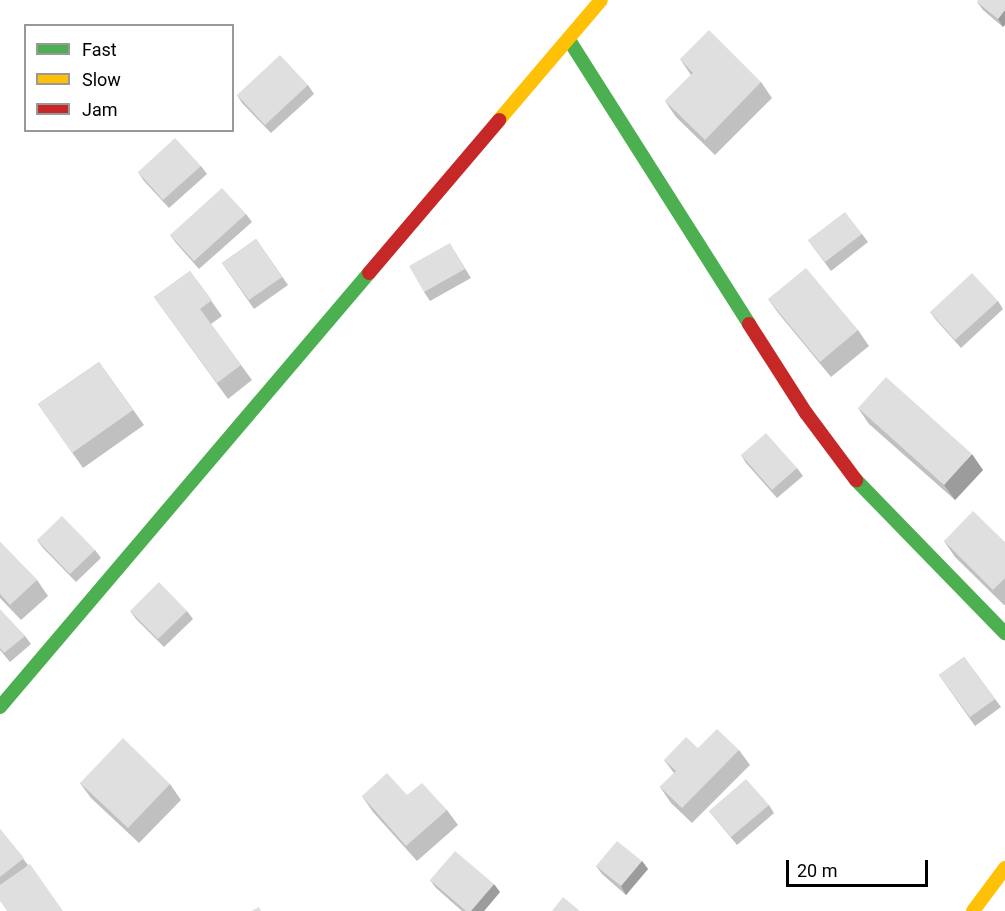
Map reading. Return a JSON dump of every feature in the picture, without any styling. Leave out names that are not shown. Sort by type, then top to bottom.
[{"type":"street","points":[[0,707],[601,0]]},
{"type":"street","points":[[569,40],[806,413],[863,489],[1005,633]]},
{"type":"street","points":[[973,911],[1005,868]]},
{"type":"building","points":[[978,0],[1005,0],[1005,10],[998,19],[977,2]]},
{"type":"building","points":[[709,30],[761,82],[705,140],[665,101],[693,73],[680,59]]},
{"type":"building","points":[[280,55],[308,85],[265,125],[237,95]]},
{"type":"building","points":[[175,138],[201,166],[163,200],[138,172]]},
{"type":"building","points":[[222,188],[246,214],[194,261],[170,235]]},
{"type":"building","points":[[845,212],[862,234],[825,262],[808,240]]},
{"type":"building","points":[[256,239],[282,277],[249,300],[222,263]]},
{"type":"building","points":[[450,243],[465,269],[424,292],[409,266]]},
{"type":"building","points":[[806,268],[858,330],[820,362],[768,299]]},
{"type":"building","points":[[190,271],[212,300],[200,309],[241,365],[217,383],[154,297]]},
{"type":"building","points":[[972,273],[998,301],[955,340],[930,312]]},
{"type":"building","points":[[99,362],[133,410],[72,453],[38,404]]},
{"type":"building","points":[[886,377],[972,454],[944,485],[858,408]]},
{"type":"building","points":[[766,433],[797,468],[772,490],[741,455]]},
{"type":"building","points":[[973,511],[1005,542],[1005,578],[993,590],[944,541]]},
{"type":"building","points":[[62,516],[95,550],[70,574],[37,540]]},
{"type":"building","points":[[0,542],[37,580],[10,605],[0,594]]},
{"type":"building","points":[[159,582],[187,611],[158,639],[130,611]]},
{"type":"building","points":[[0,609],[25,636],[4,653],[0,648]]},
{"type":"building","points":[[964,657],[995,699],[970,717],[939,675]]},
{"type":"building","points":[[717,729],[739,750],[682,808],[660,787],[676,771],[664,760],[686,737],[698,748]]},
{"type":"building","points":[[123,738],[170,784],[128,828],[80,783]]},
{"type":"building","points":[[387,773],[407,795],[422,783],[447,810],[406,846],[362,796]]},
{"type":"building","points":[[746,779],[769,805],[731,837],[709,811]]},
{"type":"building","points":[[0,829],[24,858],[0,877]]},
{"type":"building","points":[[617,841],[642,861],[621,886],[596,866]]},
{"type":"building","points":[[455,851],[494,884],[471,911],[466,911],[430,880]]},
{"type":"building","points":[[30,864],[63,911],[7,911],[0,901],[0,885]]},
{"type":"building","points":[[563,897],[580,911],[552,911]]},
{"type":"traffic: fast","points":[[569,40],[749,324]]},
{"type":"traffic: fast","points":[[0,707],[369,273]]},
{"type":"traffic: fast","points":[[856,480],[1005,633]]},
{"type":"traffic: slow","points":[[499,120],[601,0]]},
{"type":"traffic: slow","points":[[973,911],[1005,868]]},
{"type":"traffic: jam","points":[[369,273],[499,120]]},
{"type":"traffic: jam","points":[[749,324],[806,413],[856,480]]}]
